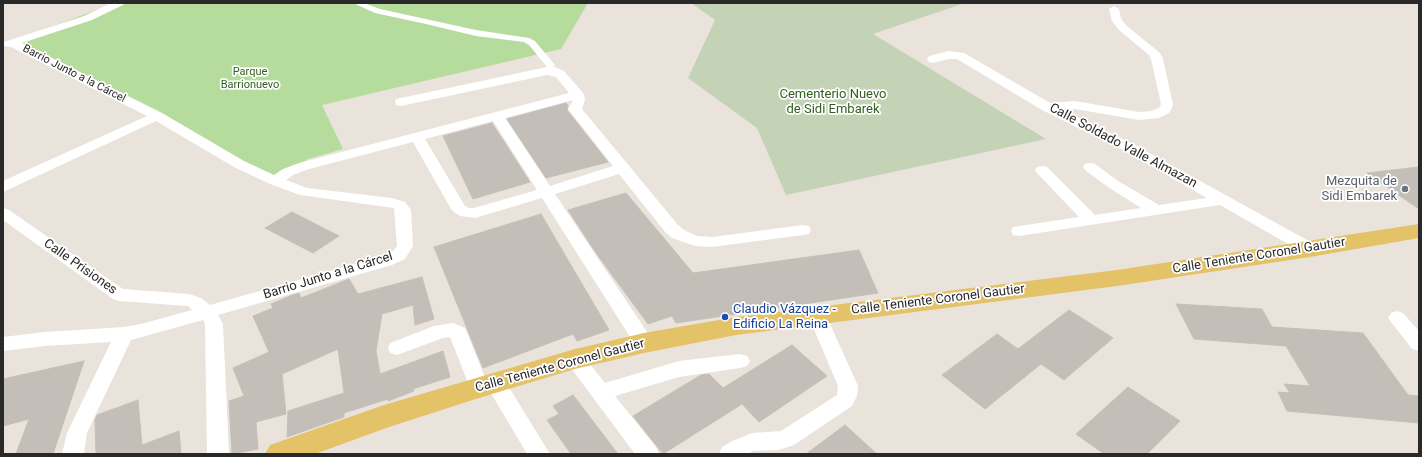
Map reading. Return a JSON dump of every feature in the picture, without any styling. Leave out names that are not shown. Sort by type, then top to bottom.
[{"type":"main road","name":"Calle Teniente Coronel Gautier","points":[[280,454],[384,417],[487,385],[574,359],[644,343],[736,326],[1117,278],[1416,233]]},
{"type":"street","name":"Barrio Junto a la Cárcel","points":[[8,44],[88,18],[119,3]]},
{"type":"street","points":[[356,3],[440,26],[526,40],[532,43],[550,65]]},
{"type":"street","points":[[1047,107],[1075,105],[1139,116],[1154,115],[1164,110],[1167,104],[1157,59],[1150,48],[1119,23],[1114,14],[1114,9]]},
{"type":"street","name":"Barrio Junto a la Cárcel","points":[[8,44],[157,116],[250,170],[275,181],[305,192],[392,203],[400,205],[403,210],[405,246],[403,250],[393,259],[208,313]]},
{"type":"street","name":"Calle Soldado Valle Almazan","points":[[933,60],[949,55],[960,56],[1047,107],[1130,148],[1310,249]]},
{"type":"street","points":[[401,102],[551,71],[560,74],[577,95],[579,100],[575,110],[672,229],[686,238],[696,241],[712,242],[803,230]]},
{"type":"street","points":[[275,181],[288,172],[304,166],[577,95]]},
{"type":"street","points":[[3,187],[157,116]]},
{"type":"street","points":[[497,116],[644,343]]},
{"type":"street","points":[[417,136],[462,212],[475,212],[622,168]]},
{"type":"street","points":[[1090,167],[1113,184],[1156,210]]},
{"type":"street","points":[[1042,170],[1091,220]]},
{"type":"street","points":[[1019,231],[1222,200]]},
{"type":"street","name":"Calle Prisiones","points":[[3,212],[119,295],[189,300],[195,302],[208,313]]},
{"type":"street","points":[[3,344],[45,339],[124,334],[141,331],[208,313],[214,324],[218,454]]},
{"type":"street","points":[[730,454],[740,447],[752,442],[779,442],[787,439],[845,400],[848,386],[817,315]]},
{"type":"street","points":[[1397,318],[1419,344]]},
{"type":"street","points":[[397,348],[441,331],[453,330],[458,333],[487,385],[539,454]]},
{"type":"street","points":[[73,454],[77,433],[124,334]]},
{"type":"street","points":[[574,359],[648,454]]},
{"type":"street","points":[[600,393],[666,372],[709,364],[740,361]]},
{"type":"green space","name":"Parque Barrionuevo","points":[[115,3],[588,3],[561,49],[322,105],[343,149],[308,159],[280,179],[259,170],[125,96],[16,40]]},
{"type":"green space","name":"Cementerio Nuevo de Sidi Embarek","points":[[691,3],[965,3],[873,34],[1046,139],[786,195],[757,128],[688,78],[715,20]]},
{"type":"building","points":[[566,103],[568,106],[567,110],[608,162],[546,178],[507,119]]},
{"type":"building","points":[[492,123],[530,182],[473,199],[443,136]]},
{"type":"building","name":"Mezquita de Sidi Embarek","points":[[1419,167],[1419,209],[1367,173]]},
{"type":"building","points":[[626,193],[693,273],[859,250],[878,293],[676,323],[672,316],[648,324],[596,253],[568,210]]},
{"type":"building","points":[[292,212],[339,236],[313,253],[265,228]]},
{"type":"building","points":[[541,214],[609,330],[577,341],[573,334],[483,368],[434,247]]},
{"type":"building","points":[[422,277],[434,319],[415,325],[413,305],[382,314],[376,351],[380,374],[443,351],[450,377],[413,389],[414,391],[388,401],[388,399],[344,413],[344,417],[287,437],[288,411],[344,393],[338,349],[282,374],[286,414],[256,422],[258,449],[232,454],[229,401],[244,396],[233,368],[269,352],[253,316],[273,308],[271,304],[290,296],[299,293],[301,298],[349,279],[358,294]]},
{"type":"building","points":[[1176,304],[1262,309],[1272,327],[1363,333],[1408,395],[1419,396],[1419,423],[1287,411],[1278,392],[1290,393],[1284,384],[1310,386],[1286,346],[1194,339]]},
{"type":"building","points":[[1069,310],[1113,338],[1064,380],[1041,364],[985,409],[942,375],[997,334],[1018,349]]},
{"type":"building","points":[[792,345],[827,376],[759,422],[742,404],[663,454],[633,416],[701,375],[709,374],[723,388]]},
{"type":"building","points":[[84,361],[53,454],[16,454],[29,419],[3,426],[3,379]]},
{"type":"building","points":[[1128,387],[1180,421],[1147,454],[1104,454],[1076,434]]},
{"type":"building","points":[[573,395],[618,454],[571,454],[547,420],[559,414],[553,406]]},
{"type":"building","points":[[138,400],[142,445],[179,431],[181,454],[96,454],[95,420],[97,415]]},
{"type":"building","points":[[845,425],[877,454],[806,454]]},
{"type":"place","name":"Mezquita de Sidi Embarek","points":[[1405,189]]},
{"type":"place","name":"Claudio Vázquez - Edificio La Reina","points":[[725,317]]}]
